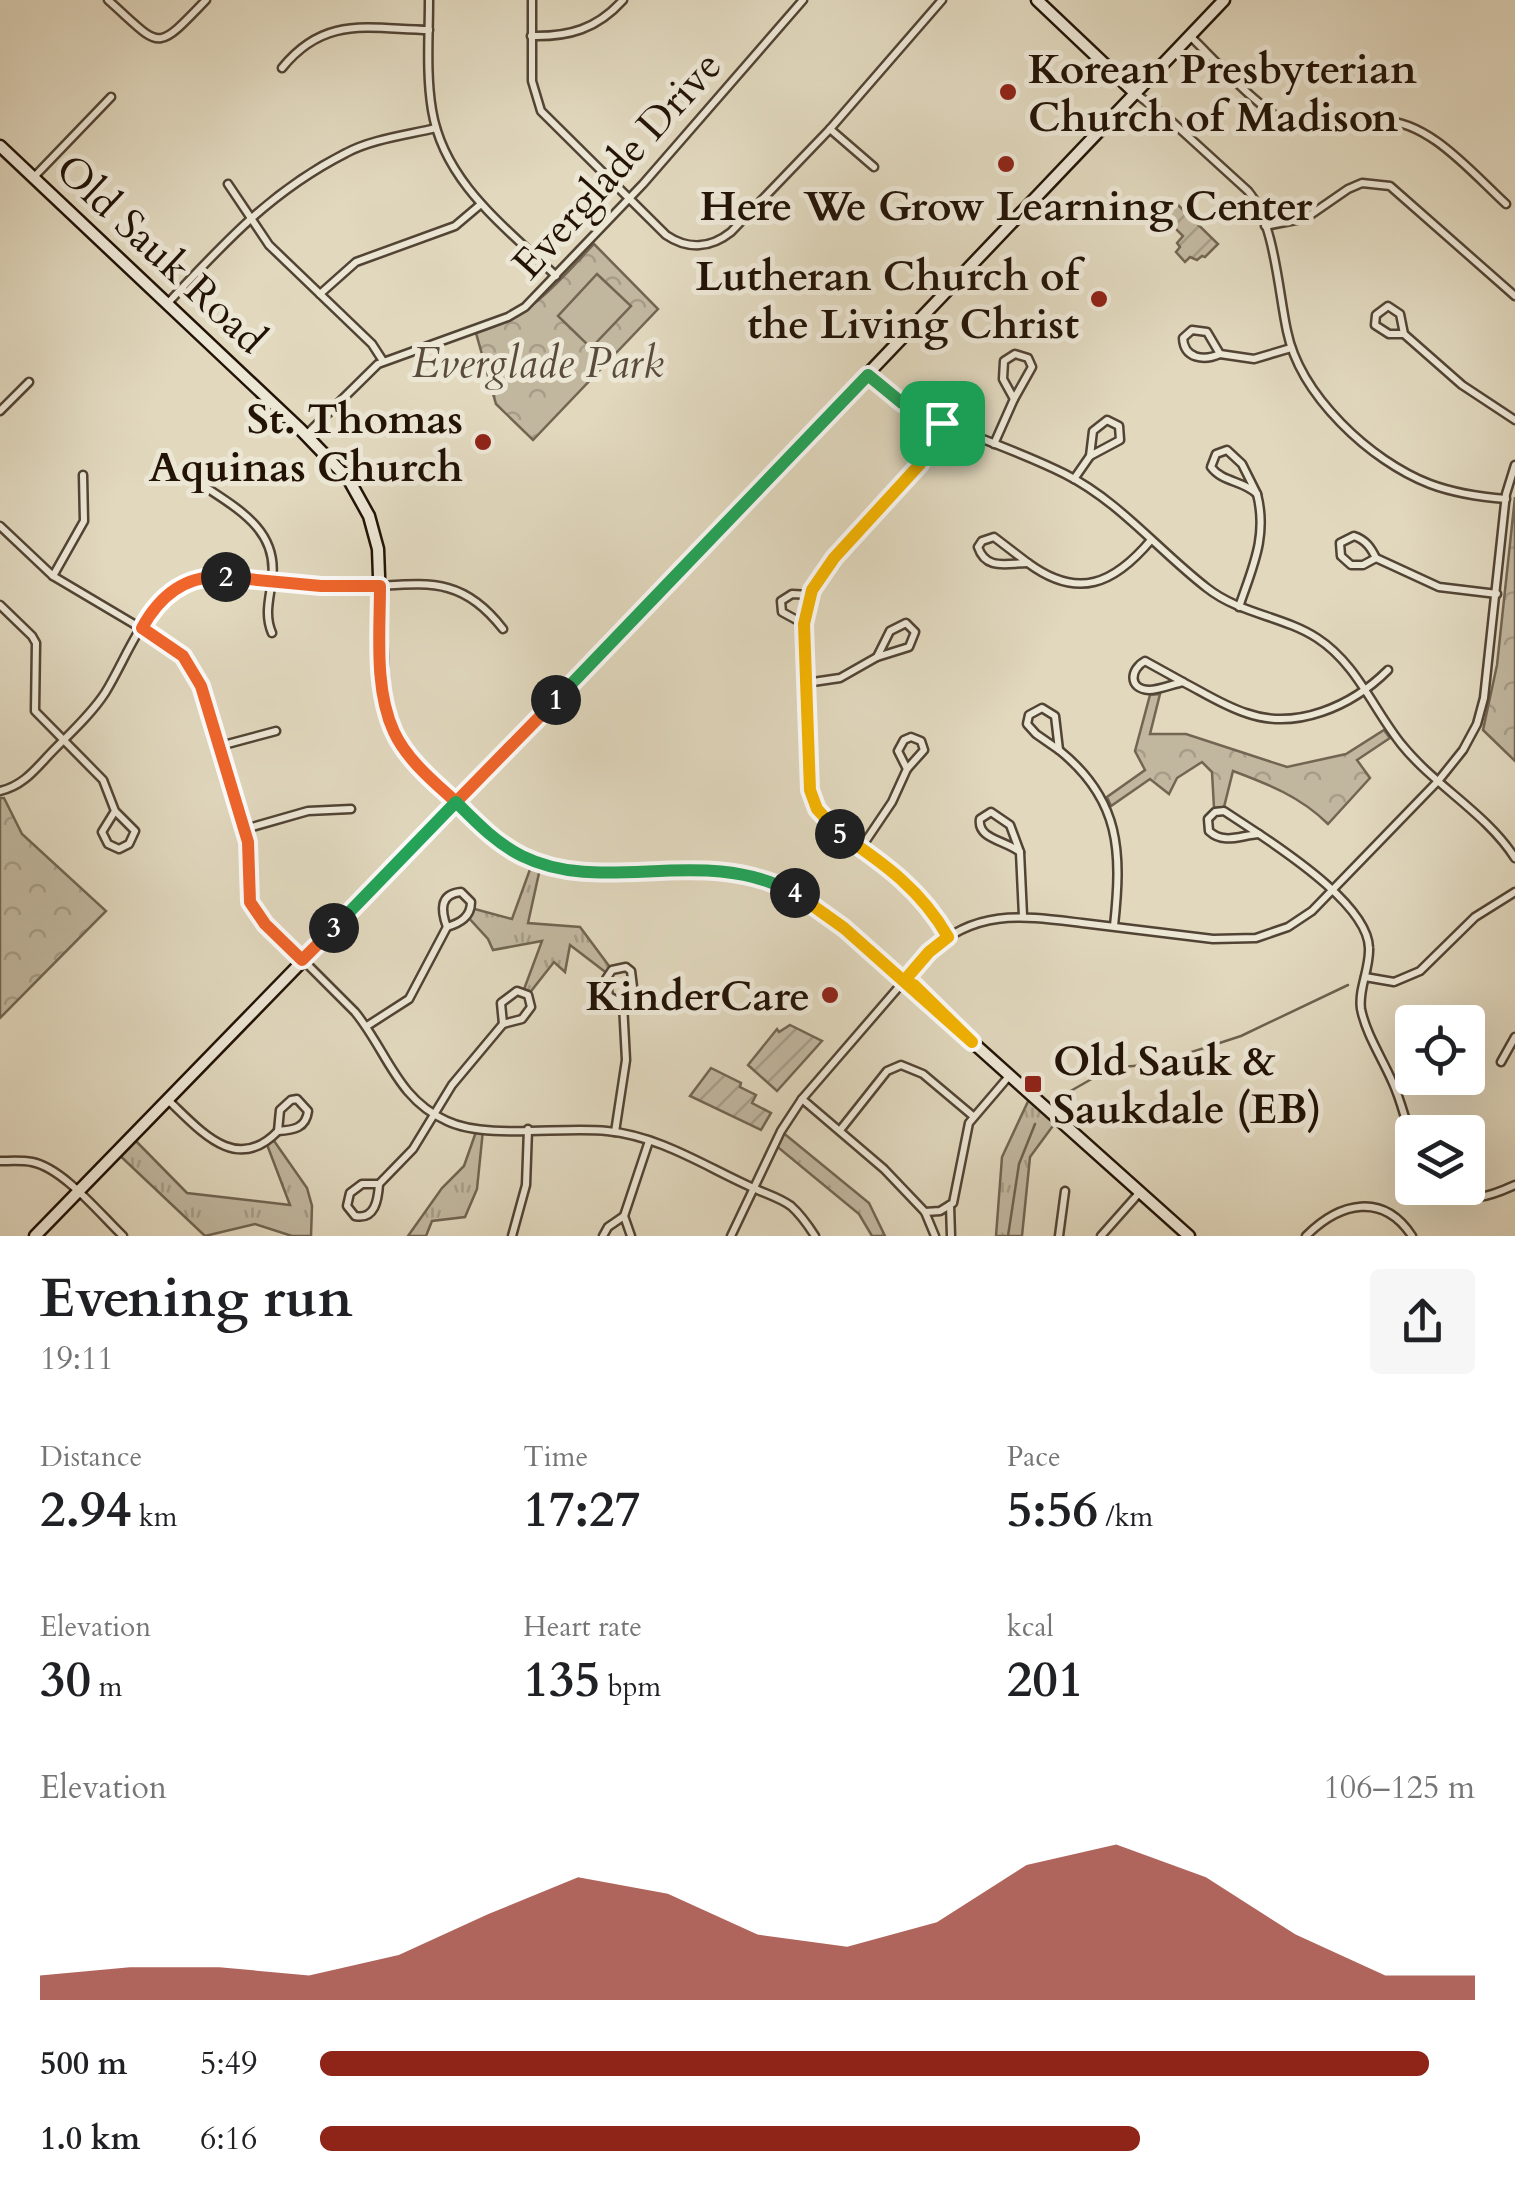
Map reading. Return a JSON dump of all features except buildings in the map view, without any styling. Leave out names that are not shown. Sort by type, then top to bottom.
[{"type":"street","points":[[108,0],[153,39],[166,39],[206,0]]},
{"type":"street","points":[[429,0],[430,96],[436,128],[454,171],[481,204],[556,276]]},
{"type":"street","points":[[532,0],[532,81],[541,111],[673,240],[692,246],[713,243],[731,232],[830,129],[942,0]]},
{"type":"street","points":[[531,36],[561,36],[599,23],[623,0]]},
{"type":"street","name":"Everglade Drive","points":[[306,435],[357,382],[383,362],[508,318],[525,307],[629,200],[802,0]]},
{"type":"street","points":[[1037,0],[1135,93],[1170,118],[1248,191],[1265,226],[1292,348],[1304,376],[1324,405],[1390,463],[1441,488],[1506,499]]},
{"type":"street","points":[[35,1236],[868,375],[1224,0]]},
{"type":"street","points":[[282,68],[304,44],[329,31],[429,30]]},
{"type":"street","points":[[1190,36],[1284,121],[1311,129],[1379,121],[1414,127],[1430,136],[1506,204]]},
{"type":"street","points":[[34,177],[111,97]]},
{"type":"street","points":[[168,303],[249,218],[288,189],[346,152],[436,128]]},
{"type":"street","points":[[830,129],[874,167]]},
{"type":"street","name":"Old Sauk Road","points":[[0,146],[342,471],[361,500],[374,533],[382,672],[390,720],[406,750],[456,802],[510,850],[550,867],[584,871],[711,869],[772,882],[823,912],[904,981],[914,985],[972,1042],[1189,1236]]},
{"type":"street","points":[[228,184],[268,246],[372,344],[383,362]]},
{"type":"street","points":[[1265,226],[1306,218],[1348,188],[1380,184],[1404,195],[1515,296]]},
{"type":"street","points":[[320,294],[356,262],[455,226],[481,204]]},
{"type":"street","points":[[1404,334],[1403,319],[1397,310],[1388,306],[1378,311],[1374,320],[1378,328],[1389,334],[1404,334],[1462,385],[1515,420]]},
{"type":"street","points":[[1220,354],[1212,337],[1202,330],[1192,330],[1183,338],[1184,349],[1196,358],[1220,354],[1254,359],[1292,348]]},
{"type":"street","points":[[994,444],[1032,367],[1028,358],[1015,354],[1004,361],[1002,372],[1014,399]]},
{"type":"street","points":[[868,375],[902,403],[1074,479],[1109,502],[1209,590],[1239,607],[1297,627],[1322,641],[1346,662],[1405,749],[1497,835],[1515,858]]},
{"type":"street","points":[[0,411],[29,382]]},
{"type":"street","points":[[1074,479],[1090,456],[1095,427],[1106,420],[1115,422],[1120,440],[1090,456]]},
{"type":"street","points":[[942,423],[920,464],[834,558],[810,596],[804,624],[812,798],[830,826],[907,882],[948,937]]},
{"type":"street","points":[[1239,607],[1260,545],[1262,520],[1257,494],[1250,476],[1227,450],[1216,454],[1210,463],[1214,472],[1257,494]]},
{"type":"street","points":[[731,1236],[781,1131],[802,1099],[929,952],[948,937],[986,920],[1023,916],[1227,940],[1256,938],[1300,920],[1332,893],[1439,780],[1471,738],[1482,710],[1506,499],[1515,465]]},
{"type":"street","points":[[53,576],[84,521],[84,475]]},
{"type":"street","points":[[195,480],[262,530],[271,548],[267,621],[272,632]]},
{"type":"street","points":[[0,526],[53,576],[171,646],[194,670],[244,829],[252,909],[367,1026],[403,1090],[434,1114],[470,1128],[614,1132],[649,1140],[790,1206],[814,1236]]},
{"type":"street","points":[[1376,558],[1363,565],[1351,565],[1341,556],[1340,543],[1350,536],[1361,538],[1376,558],[1439,588],[1497,594]]},
{"type":"street","points":[[1028,563],[992,564],[978,547],[982,540],[994,537],[1057,581],[1086,585],[1120,571],[1151,540]]},
{"type":"street","points":[[0,791],[22,782],[105,693],[156,604],[182,584],[220,576],[338,588],[422,585],[456,590],[483,605],[502,630]]},
{"type":"street","points":[[804,624],[782,612],[781,601],[792,594],[810,596]]},
{"type":"street","points":[[0,605],[32,636],[36,649],[34,706],[39,716],[103,780],[115,812],[132,824],[135,831],[130,844],[119,849],[108,844],[102,832],[115,812]]},
{"type":"street","points":[[806,684],[846,676],[876,656],[909,647],[915,637],[912,626],[896,626],[876,656]]},
{"type":"street","points":[[1183,682],[1144,690],[1135,684],[1133,672],[1145,661],[1244,713],[1282,719],[1321,713],[1365,690],[1388,670]]},
{"type":"street","points":[[1059,750],[1055,716],[1049,710],[1036,709],[1027,724],[1087,776],[1112,820],[1120,875],[1114,926]]},
{"type":"street","points":[[220,746],[276,731]]},
{"type":"street","points":[[860,848],[892,802],[906,769],[924,750],[917,737],[899,745],[906,769]]},
{"type":"street","points":[[244,829],[308,811],[351,809]]},
{"type":"street","points":[[1259,834],[1223,839],[1209,831],[1208,818],[1224,811],[1280,846],[1354,912],[1370,945],[1360,998],[1362,1014],[1404,1115]]},
{"type":"street","points":[[1020,852],[1008,842],[982,834],[980,819],[992,812],[1000,815],[1014,832],[1020,852],[1023,916]]},
{"type":"street","points":[[1365,977],[1394,982],[1420,971],[1475,917],[1515,892]]},
{"type":"street","points":[[367,1026],[409,998],[447,927],[470,912],[471,902],[465,893],[450,894],[442,904],[447,927]]},
{"type":"street","points":[[614,1132],[626,1060],[623,1004],[633,987],[631,971],[622,967],[612,970],[606,979],[609,996],[623,1004]]},
{"type":"street","points":[[379,1184],[362,1184],[350,1193],[347,1206],[355,1216],[371,1212],[378,1202],[379,1184],[413,1148],[456,1079],[503,1024],[528,1014],[528,995],[517,991],[505,998],[501,1009],[503,1024]]},
{"type":"street","points":[[1501,1062],[1515,1036]]},
{"type":"street","points":[[841,1129],[887,1072],[901,1065],[923,1074],[973,1116]]},
{"type":"street","points":[[925,1212],[940,1211],[956,1197],[966,1132],[973,1116],[1010,1075]]},
{"type":"street","points":[[168,1099],[213,1142],[236,1150],[256,1148],[278,1131],[297,1129],[308,1115],[305,1104],[291,1100],[284,1105],[278,1131]]},
{"type":"street","points":[[802,1099],[841,1129],[925,1212],[936,1236]]},
{"type":"street","points":[[512,1236],[524,1196],[528,1130]]},
{"type":"street","points":[[603,1236],[608,1227],[624,1216],[649,1140]]},
{"type":"street","points":[[0,1161],[44,1166],[78,1192],[123,1236]]},
{"type":"street","points":[[1485,1197],[1515,1185]]},
{"type":"street","points":[[1060,1236],[1065,1191]]},
{"type":"street","points":[[1101,1236],[1140,1192]]},
{"type":"street","points":[[950,1205],[951,1236]]},
{"type":"street","points":[[1306,1236],[1330,1217],[1369,1206],[1384,1209],[1412,1236]]},
{"type":"street","points":[[624,1216],[631,1236]]},
{"type":"green space","points":[[1176,203],[1218,244],[1205,257],[1190,257],[1185,262],[1176,252],[1183,236],[1163,216]]},
{"type":"green space","name":"Everglade Park","points":[[594,244],[658,309],[533,440],[496,404],[476,333],[527,308]]},
{"type":"green space","points":[[597,274],[631,306],[591,348],[558,316]]},
{"type":"green space","points":[[1515,497],[1515,761],[1483,730],[1497,665]]},
{"type":"green space","points":[[1160,694],[1150,734],[1186,734],[1287,767],[1346,754],[1384,730],[1390,738],[1357,760],[1370,778],[1328,824],[1295,799],[1233,771],[1224,807],[1214,808],[1212,772],[1202,762],[1177,778],[1169,794],[1150,779],[1111,806],[1107,797],[1145,770],[1135,751],[1150,695]]},
{"type":"green space","points":[[0,798],[4,798],[22,834],[106,911],[0,1018]]},
{"type":"green space","points":[[533,861],[541,864],[528,923],[580,927],[612,970],[608,974],[570,945],[565,972],[554,962],[528,995],[523,992],[542,941],[493,950],[467,916],[471,908],[512,919]]},
{"type":"green space","points":[[790,1025],[822,1041],[777,1091],[748,1065],[777,1029],[779,1032]]},
{"type":"green space","points":[[711,1068],[741,1083],[740,1087],[756,1095],[752,1103],[771,1113],[761,1130],[690,1096]]},
{"type":"green space","points":[[1031,1095],[1058,1119],[1030,1157],[1022,1236],[996,1236],[1002,1157]]},
{"type":"green space","points":[[477,1129],[483,1130],[477,1189],[465,1217],[432,1221],[426,1236],[408,1236],[442,1188],[464,1166]]},
{"type":"green space","points":[[781,1131],[869,1203],[885,1236],[872,1236],[859,1214],[774,1144]]},
{"type":"green space","points":[[131,1136],[187,1193],[290,1205],[266,1142],[272,1138],[307,1188],[312,1206],[311,1236],[292,1236],[255,1224],[205,1236],[116,1152]]},
{"type":"waterway","points":[[1060,1097],[1111,1068],[1155,1064],[1241,1036],[1348,985]]},
{"type":"waterway","points":[[1008,1236],[1019,1164],[1035,1124]]},
{"type":"place","name":"Korean Presbyterian Church of Madison","points":[[1008,92]]},
{"type":"place","name":"Here We Grow Learning Center","points":[[1006,164]]},
{"type":"place","name":"Lutheran Church of the Living Christ","points":[[1099,299]]},
{"type":"place","name":"St. Thomas Aquinas Church","points":[[483,442]]},
{"type":"place","name":"KinderCare","points":[[830,995]]},
{"type":"place","name":"Old Sauk & Saukdale (EB)","points":[[1033,1084]]},
{"type":"route","points":[[942,423],[902,403],[868,375],[456,802],[422,770],[396,736],[390,720],[382,672],[380,586],[338,588],[220,576],[196,579],[172,590],[156,604],[142,628],[183,656],[201,686],[248,842],[252,909],[302,960],[456,802],[510,850],[550,867],[584,871],[700,868],[761,878],[780,886],[810,902],[844,928],[972,1042],[914,985],[904,981],[948,937],[938,917],[907,882],[830,826],[817,809],[810,790],[804,624],[812,590],[834,558],[920,464],[942,423]]}]
